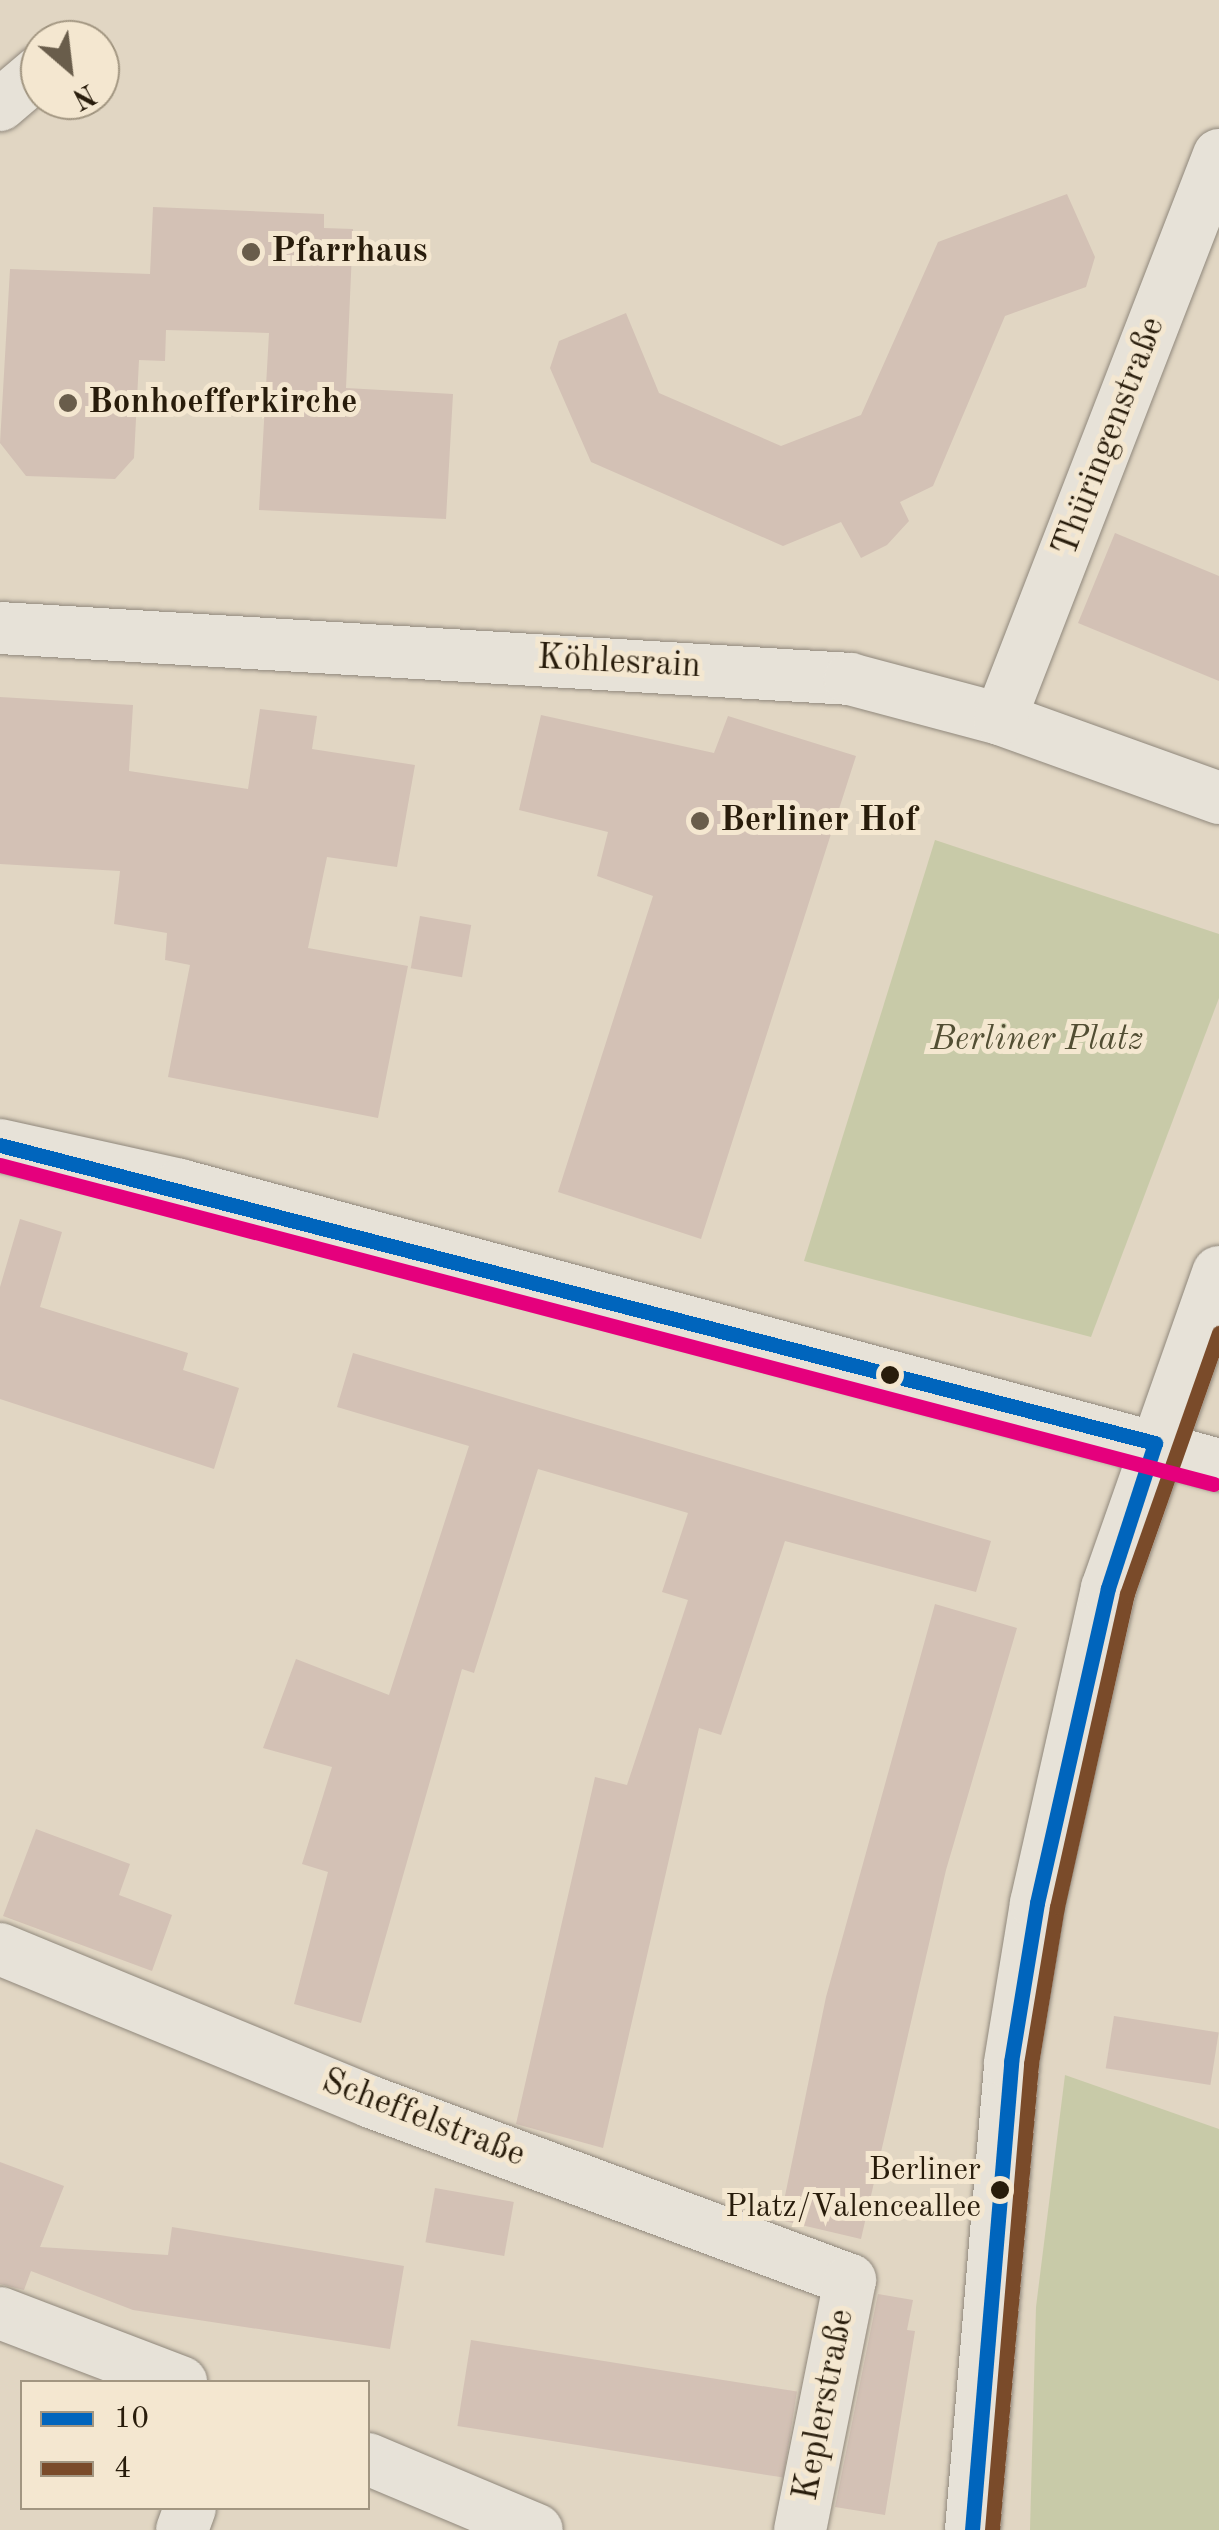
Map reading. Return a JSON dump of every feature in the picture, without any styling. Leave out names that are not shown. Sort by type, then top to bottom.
[{"type":"street","points":[[0,105],[20,88]]},
{"type":"street","name":"Thüringenstraße","points":[[1000,719],[1219,155]]},
{"type":"street","name":"Köhlesrain","points":[[0,628],[744,668],[850,679],[1000,719],[1219,798]]},
{"type":"street","points":[[0,1145],[1154,1443],[1219,1465]]},
{"type":"street","points":[[972,2530],[1011,2062],[1034,1920],[1108,1588],[1154,1443],[1219,1273]]},
{"type":"street","name":"Scheffelstraße","points":[[0,1949],[371,2102],[850,2280]]},
{"type":"street","name":"Keplerstraße","points":[[800,2530],[850,2280]]},
{"type":"street","points":[[0,2313],[176,2380]]},
{"type":"street","points":[[370,2460],[537,2530]]},
{"type":"green space","name":"Berliner Platz","points":[[935,840],[1219,934],[1219,998],[1091,1337],[804,1261]]},
{"type":"green space","points":[[1065,2075],[1219,2129],[1219,2530],[1030,2530],[1036,2307]]},
{"type":"building","points":[[1067,194],[1095,257],[1086,287],[1005,316],[933,486],[900,502],[909,521],[887,545],[861,558],[841,522],[783,546],[591,462],[550,368],[559,341],[626,313],[659,393],[781,446],[861,415],[938,242]]},
{"type":"building","points":[[153,207],[324,214],[324,228],[353,229],[346,388],[453,394],[446,519],[259,510],[269,333],[166,330],[165,361],[139,360],[134,458],[115,479],[26,476],[0,443],[10,269],[150,274]]},
{"type":"building","points":[[1115,533],[1219,576],[1219,681],[1078,623]]},
{"type":"building","points":[[0,697],[133,705],[129,771],[248,789],[260,709],[317,716],[312,749],[415,765],[397,867],[327,857],[308,948],[408,966],[378,1118],[168,1077],[190,965],[165,960],[167,933],[114,924],[120,871],[0,864]]},
{"type":"building","points":[[541,715],[714,753],[728,716],[856,756],[701,1239],[558,1192],[653,896],[597,876],[608,832],[519,810]]},
{"type":"building","points":[[420,916],[471,925],[462,977],[411,968]]},
{"type":"building","points":[[20,1219],[62,1232],[40,1307],[188,1353],[183,1370],[239,1388],[214,1469],[0,1399],[0,1287]]},
{"type":"building","points":[[353,1353],[991,1541],[976,1592],[785,1541],[721,1735],[699,1728],[603,2148],[516,2124],[595,1777],[627,1785],[688,1600],[662,1592],[688,1513],[538,1469],[474,1673],[462,1669],[361,2023],[294,2004],[328,1872],[302,1864],[332,1767],[263,1748],[296,1659],[389,1695],[469,1446],[337,1407]]},
{"type":"building","points":[[935,1604],[1017,1628],[946,1870],[861,2239],[780,2220],[826,1997]]},
{"type":"building","points":[[36,1829],[130,1864],[119,1895],[172,1915],[152,1971],[3,1916]]},
{"type":"building","points":[[1114,2016],[1219,2033],[1210,2085],[1106,2068]]},
{"type":"building","points":[[0,2162],[64,2186],[40,2247],[168,2255],[172,2227],[404,2266],[390,2349],[133,2310],[31,2271],[24,2290],[0,2284]]},
{"type":"building","points":[[435,2188],[514,2202],[504,2256],[425,2242]]},
{"type":"building","points":[[878,2294],[913,2300],[907,2330],[915,2331],[885,2515],[835,2507]]},
{"type":"building","points":[[471,2340],[797,2392],[783,2478],[457,2426]]},
{"type":"transit line","name":"10","points":[[0,1145],[1155,1443]]},
{"type":"transit line","points":[[0,1165],[1214,1484]]},
{"type":"transit line","name":"4","points":[[992,2530],[1031,2064],[1057,1907],[1127,1594],[1219,1333]]},
{"type":"transit line","name":"10","points":[[972,2530],[1011,2062],[1037,1903],[1108,1588],[1155,1443]]},
{"type":"place","name":"Pfarrhaus","points":[[251,252]]},
{"type":"place","name":"Bonhoefferkirche","points":[[68,403]]},
{"type":"place","name":"Berliner Hof","points":[[700,821]]},
{"type":"place","name":"Berliner Platz/Valenceallee","points":[[1000,2190]]}]
